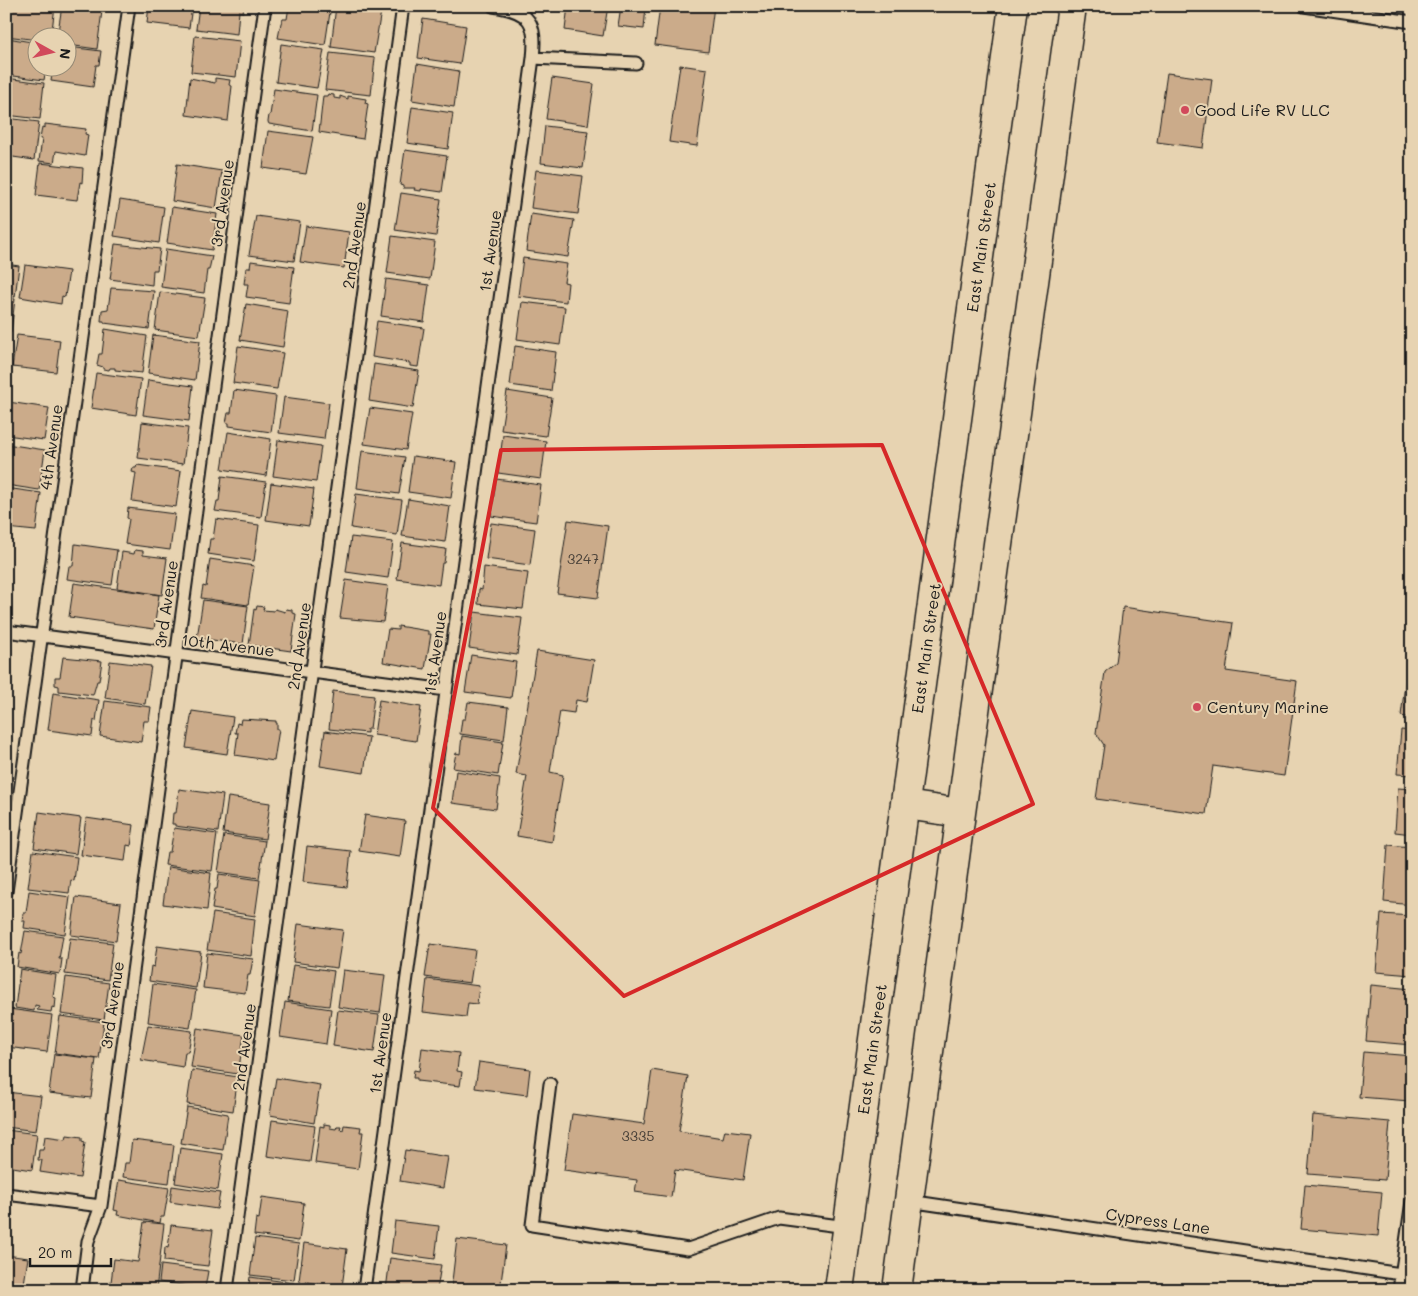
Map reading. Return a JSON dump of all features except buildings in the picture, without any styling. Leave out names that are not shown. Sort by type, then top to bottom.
[{"type":"main road","name":"East Main Street","points":[[839,1290],[1014,6]]},
{"type":"main road","points":[[897,1290],[960,813],[1072,6]]},
{"type":"main road","points":[[905,805],[960,813]]},
{"type":"lane","name":"4th Avenue","points":[[6,892],[129,6]]},
{"type":"lane","name":"3rd Avenue","points":[[82,1290],[88,1241],[101,1206],[265,6]]},
{"type":"lane","name":"2nd Avenue","points":[[227,1290],[403,6]]},
{"type":"lane","name":"1st Avenue","points":[[364,1290],[535,38],[533,29],[522,14],[513,10],[492,6]]},
{"type":"lane","points":[[1304,6],[1412,22]]},
{"type":"lane","points":[[533,58],[636,63]]},
{"type":"lane","name":"10th Avenue","points":[[6,631],[446,690]]},
{"type":"lane","points":[[550,1084],[532,1225],[688,1249],[779,1218],[847,1228]]},
{"type":"lane","points":[[6,1194],[101,1206]]},
{"type":"lane","name":"Cypress Lane","points":[[909,1201],[1402,1274]]},
{"type":"lane","points":[[1399,1290],[1412,1201]]},
{"type":"highlighted area","points":[[882,445],[1033,804],[624,996],[433,808],[501,450]]},
{"type":"place","name":"Good Life RV LLC","points":[[1185,110]]},
{"type":"place","name":"Century Marine","points":[[1197,707]]}]
